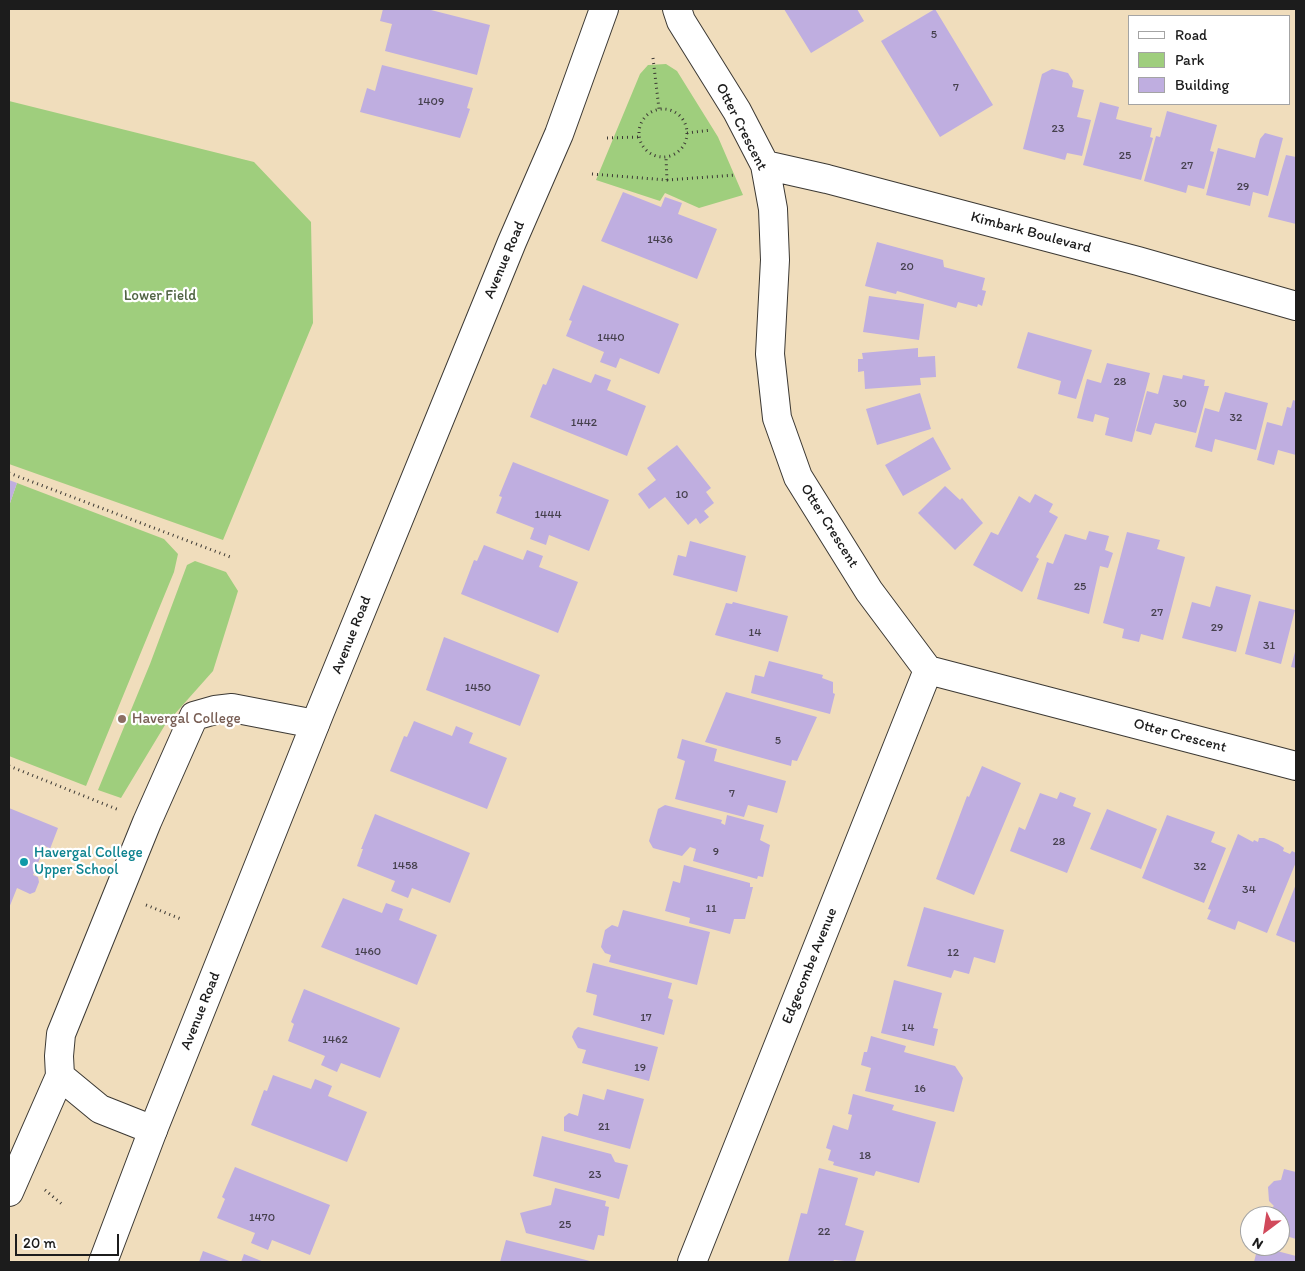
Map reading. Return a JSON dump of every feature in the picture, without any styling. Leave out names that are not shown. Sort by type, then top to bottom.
[{"type":"street","name":"Avenue Road","points":[[103,1262],[153,1130],[315,724],[512,242],[559,134],[604,9]]},
{"type":"street","name":"Otter Crescent","points":[[677,9],[681,21],[737,111],[765,165],[774,226],[775,260],[770,354],[777,418],[798,477],[869,591],[928,670],[1296,766]]},
{"type":"street","name":"Kimbark Boulevard","points":[[765,165],[827,179],[1119,256],[1296,306]]},
{"type":"street","name":"Edgecombe Avenue","points":[[692,1262],[928,670]]},
{"type":"street","points":[[9,1192],[60,1076],[61,1034],[147,822],[194,716],[215,710],[232,708],[315,724]]},
{"type":"street","points":[[60,1076],[100,1110],[153,1130]]},
{"type":"path","points":[[653,58],[660,109]]},
{"type":"path","points":[[660,109],[674,112],[680,117],[685,123],[687,133],[684,145],[673,155],[666,157],[649,153],[644,148],[639,137],[640,124],[645,116],[660,109]]},
{"type":"path","points":[[687,133],[716,129]]},
{"type":"path","points":[[607,138],[639,137]]},
{"type":"path","points":[[666,157],[667,180]]},
{"type":"path","points":[[592,174],[667,180],[740,175]]},
{"type":"path","points":[[9,473],[233,558]]},
{"type":"path","points":[[9,766],[122,811]]},
{"type":"path","points":[[146,905],[180,919]]},
{"type":"green space","points":[[666,64],[677,71],[718,137],[743,195],[699,208],[665,193],[660,201],[596,180],[640,74],[648,65]]},
{"type":"green space","name":"Lower Field","points":[[9,101],[254,162],[311,222],[313,323],[223,540],[9,464]]},
{"type":"green space","points":[[17,483],[164,539],[178,554],[174,572],[86,786],[9,756],[9,506]]},
{"type":"green space","points":[[195,561],[226,572],[238,591],[213,671],[165,725],[121,798],[98,790],[150,664],[187,565]]},
{"type":"building","points":[[383,9],[427,9],[490,25],[477,75],[385,51],[392,24],[380,21]]},
{"type":"building","points":[[784,9],[857,9],[864,21],[811,53]]},
{"type":"building","points":[[935,9],[993,105],[940,137],[881,41]]},
{"type":"building","points":[[382,65],[473,88],[467,108],[470,109],[460,138],[360,112],[367,88],[375,91]]},
{"type":"building","points":[[1052,69],[1068,73],[1073,81],[1072,87],[1084,90],[1077,117],[1091,120],[1082,156],[1067,153],[1065,160],[1023,149],[1042,74]]},
{"type":"building","points":[[1100,102],[1119,107],[1116,119],[1152,128],[1150,137],[1153,138],[1141,180],[1083,165]]},
{"type":"building","points":[[1167,111],[1217,125],[1210,151],[1214,152],[1204,189],[1188,185],[1186,193],[1144,181],[1156,136],[1160,137]]},
{"type":"building","points":[[1265,133],[1283,138],[1268,196],[1253,192],[1250,206],[1206,195],[1218,148],[1255,158],[1260,139]]},
{"type":"building","points":[[1286,155],[1296,157],[1296,224],[1268,217]]},
{"type":"building","points":[[623,192],[661,207],[665,197],[682,203],[678,214],[717,229],[697,279],[601,241]]},
{"type":"building","points":[[877,242],[943,260],[944,267],[985,278],[982,290],[986,291],[982,306],[978,304],[977,307],[958,302],[956,308],[897,291],[896,294],[865,286]]},
{"type":"building","points":[[583,285],[679,324],[659,374],[620,358],[616,368],[600,362],[604,352],[566,336],[572,321],[569,320]]},
{"type":"building","points":[[869,296],[924,304],[919,340],[863,332]]},
{"type":"building","points":[[1028,332],[1092,350],[1076,399],[1058,394],[1061,381],[1017,368]]},
{"type":"building","points":[[918,348],[918,357],[935,356],[936,377],[920,378],[921,385],[865,389],[864,371],[858,372],[858,359],[863,359],[862,353]]},
{"type":"building","points":[[1107,363],[1150,373],[1132,442],[1105,435],[1109,418],[1095,414],[1093,422],[1077,418],[1087,379],[1101,383]]},
{"type":"building","points":[[553,368],[591,383],[595,374],[611,380],[607,390],[646,406],[627,456],[530,417],[543,384],[546,385]]},
{"type":"building","points":[[1163,375],[1182,379],[1183,375],[1205,380],[1204,386],[1209,386],[1196,433],[1155,423],[1151,435],[1136,431],[1147,391],[1158,394]]},
{"type":"building","points":[[1225,392],[1268,403],[1256,450],[1215,439],[1212,452],[1195,447],[1205,408],[1219,412]]},
{"type":"building","points":[[920,393],[931,429],[877,445],[866,409]]},
{"type":"building","points":[[1293,400],[1296,401],[1296,455],[1278,450],[1274,465],[1257,460],[1267,422],[1282,426],[1287,407],[1291,408]]},
{"type":"building","points":[[933,437],[951,469],[903,496],[885,465]]},
{"type":"building","points":[[677,445],[711,488],[706,492],[714,503],[704,511],[709,517],[700,524],[696,518],[688,525],[665,497],[649,509],[638,494],[656,480],[647,468]]},
{"type":"building","points":[[513,462],[609,500],[589,551],[549,535],[546,545],[530,539],[534,528],[496,513],[502,497],[499,496]]},
{"type":"building","points":[[9,480],[17,483],[9,506]]},
{"type":"building","points":[[945,486],[960,500],[962,498],[983,523],[955,550],[918,513]]},
{"type":"building","points":[[1035,494],[1053,504],[1049,512],[1058,517],[1036,557],[1039,559],[1022,592],[973,565],[991,532],[998,535],[1019,496],[1030,503]]},
{"type":"building","points":[[1089,531],[1109,536],[1105,550],[1113,553],[1108,568],[1100,566],[1089,614],[1037,599],[1047,562],[1053,564],[1065,534],[1086,540]]},
{"type":"building","points":[[1127,532],[1160,540],[1157,549],[1185,557],[1163,640],[1141,634],[1139,642],[1122,638],[1124,629],[1103,623]]},
{"type":"building","points":[[690,541],[746,556],[737,592],[673,575],[678,555],[686,557]]},
{"type":"building","points":[[484,545],[523,560],[527,550],[543,556],[539,567],[578,582],[558,633],[461,594],[474,560],[477,561]]},
{"type":"building","points":[[1216,586],[1251,595],[1236,652],[1182,638],[1192,602],[1210,607]]},
{"type":"building","points":[[1259,601],[1295,610],[1281,664],[1245,654]]},
{"type":"building","points":[[733,602],[788,616],[778,652],[715,635],[726,603],[732,604]]},
{"type":"building","points":[[444,637],[540,675],[520,726],[426,690]]},
{"type":"building","points":[[1296,648],[1296,668],[1291,667]]},
{"type":"building","points":[[769,661],[823,675],[822,678],[833,682],[833,693],[835,694],[830,714],[751,693],[755,675],[764,677]]},
{"type":"building","points":[[726,692],[817,717],[797,761],[792,760],[791,766],[705,742]]},
{"type":"building","points":[[414,721],[452,736],[456,726],[473,733],[469,743],[507,758],[487,809],[390,771],[404,736],[407,737]]},
{"type":"building","points":[[682,739],[717,749],[714,761],[786,781],[777,813],[748,805],[744,817],[675,799],[685,761],[677,758]]},
{"type":"building","points":[[982,766],[1021,783],[974,895],[936,879],[967,796],[969,797]]},
{"type":"building","points":[[1060,792],[1076,798],[1073,806],[1091,813],[1067,873],[1010,851],[1019,827],[1025,830],[1040,793],[1057,799]]},
{"type":"building","points":[[665,805],[722,820],[721,823],[725,825],[727,815],[764,825],[760,840],[770,845],[763,877],[758,876],[757,879],[693,861],[696,849],[690,847],[682,856],[653,848],[649,841],[658,809]]},
{"type":"building","name":"Havergal College Upper School","points":[[9,808],[58,828],[50,849],[45,846],[33,875],[38,877],[39,882],[35,892],[30,894],[17,888],[9,908]]},
{"type":"building","points":[[1107,809],[1157,829],[1141,869],[1090,849]]},
{"type":"building","points":[[375,814],[470,853],[450,903],[412,888],[408,898],[391,891],[395,881],[357,866],[363,849],[361,849]]},
{"type":"building","points":[[1167,815],[1215,832],[1211,842],[1226,848],[1204,903],[1142,878]]},
{"type":"building","points":[[1238,834],[1253,842],[1254,840],[1258,842],[1259,838],[1264,838],[1284,848],[1283,851],[1290,854],[1292,851],[1296,853],[1296,862],[1267,933],[1238,921],[1235,930],[1207,919],[1211,910],[1208,909]]},
{"type":"building","points":[[684,865],[750,883],[750,887],[753,887],[745,919],[734,919],[730,934],[689,923],[690,918],[665,911],[673,881],[680,883]]},
{"type":"building","points":[[1296,884],[1296,943],[1276,935]]},
{"type":"building","points":[[343,898],[382,913],[386,903],[403,909],[399,920],[437,935],[417,985],[321,947]]},
{"type":"building","points":[[924,907],[1004,930],[995,963],[974,957],[969,974],[954,970],[951,978],[907,966]]},
{"type":"building","points":[[623,910],[710,932],[697,985],[609,962],[611,955],[605,953],[601,947],[605,930],[612,925],[618,927]]},
{"type":"building","points":[[593,963],[672,983],[668,998],[673,1000],[664,1035],[593,1015],[597,995],[586,992]]},
{"type":"building","points":[[894,980],[942,993],[933,1028],[938,1029],[934,1046],[881,1033]]},
{"type":"building","points":[[304,989],[400,1028],[380,1078],[341,1063],[337,1072],[321,1065],[325,1056],[288,1041],[294,1024],[291,1022]]},
{"type":"building","points":[[578,1027],[658,1047],[649,1081],[582,1063],[586,1050],[578,1048],[572,1037]]},
{"type":"building","points":[[871,1036],[906,1046],[904,1052],[955,1066],[963,1078],[954,1112],[865,1091],[871,1068],[861,1065],[864,1052],[867,1052]]},
{"type":"building","points":[[273,1075],[311,1089],[315,1079],[332,1086],[328,1096],[367,1112],[347,1162],[251,1125],[264,1090],[267,1091]]},
{"type":"building","points":[[607,1089],[644,1099],[630,1149],[564,1131],[564,1117],[569,1113],[578,1116],[583,1094],[604,1100]]},
{"type":"building","points":[[853,1094],[894,1105],[892,1110],[936,1122],[919,1183],[876,1171],[874,1176],[833,1165],[834,1162],[828,1160],[831,1150],[826,1148],[833,1125],[848,1130],[852,1115],[848,1114]]},
{"type":"building","points":[[542,1136],[611,1154],[615,1162],[628,1165],[619,1199],[533,1176]]},
{"type":"building","points":[[235,1167],[330,1205],[310,1255],[272,1240],[268,1250],[251,1243],[255,1233],[217,1218],[225,1199],[222,1197]]},
{"type":"building","points":[[819,1168],[858,1178],[845,1225],[864,1231],[855,1262],[834,1260],[833,1262],[788,1262],[801,1213],[807,1214]]},
{"type":"building","points":[[1284,1169],[1296,1172],[1296,1239],[1290,1237],[1290,1206],[1274,1206],[1269,1201],[1268,1187],[1274,1181],[1281,1180]]},
{"type":"building","points":[[555,1188],[606,1201],[605,1206],[609,1207],[604,1236],[598,1235],[594,1250],[526,1233],[520,1213],[551,1205]]},
{"type":"building","points":[[506,1240],[590,1261],[590,1262],[500,1262]]},
{"type":"building","points":[[203,1251],[232,1262],[199,1262]]},
{"type":"building","points":[[244,1254],[264,1262],[241,1262]]},
{"type":"building","points":[[1290,1254],[1296,1256],[1296,1262],[1254,1262],[1256,1256],[1290,1256]]},
{"type":"place","name":"Havergal College","points":[[122,719]]},
{"type":"place","name":"Havergal College Upper School","points":[[24,862]]}]
